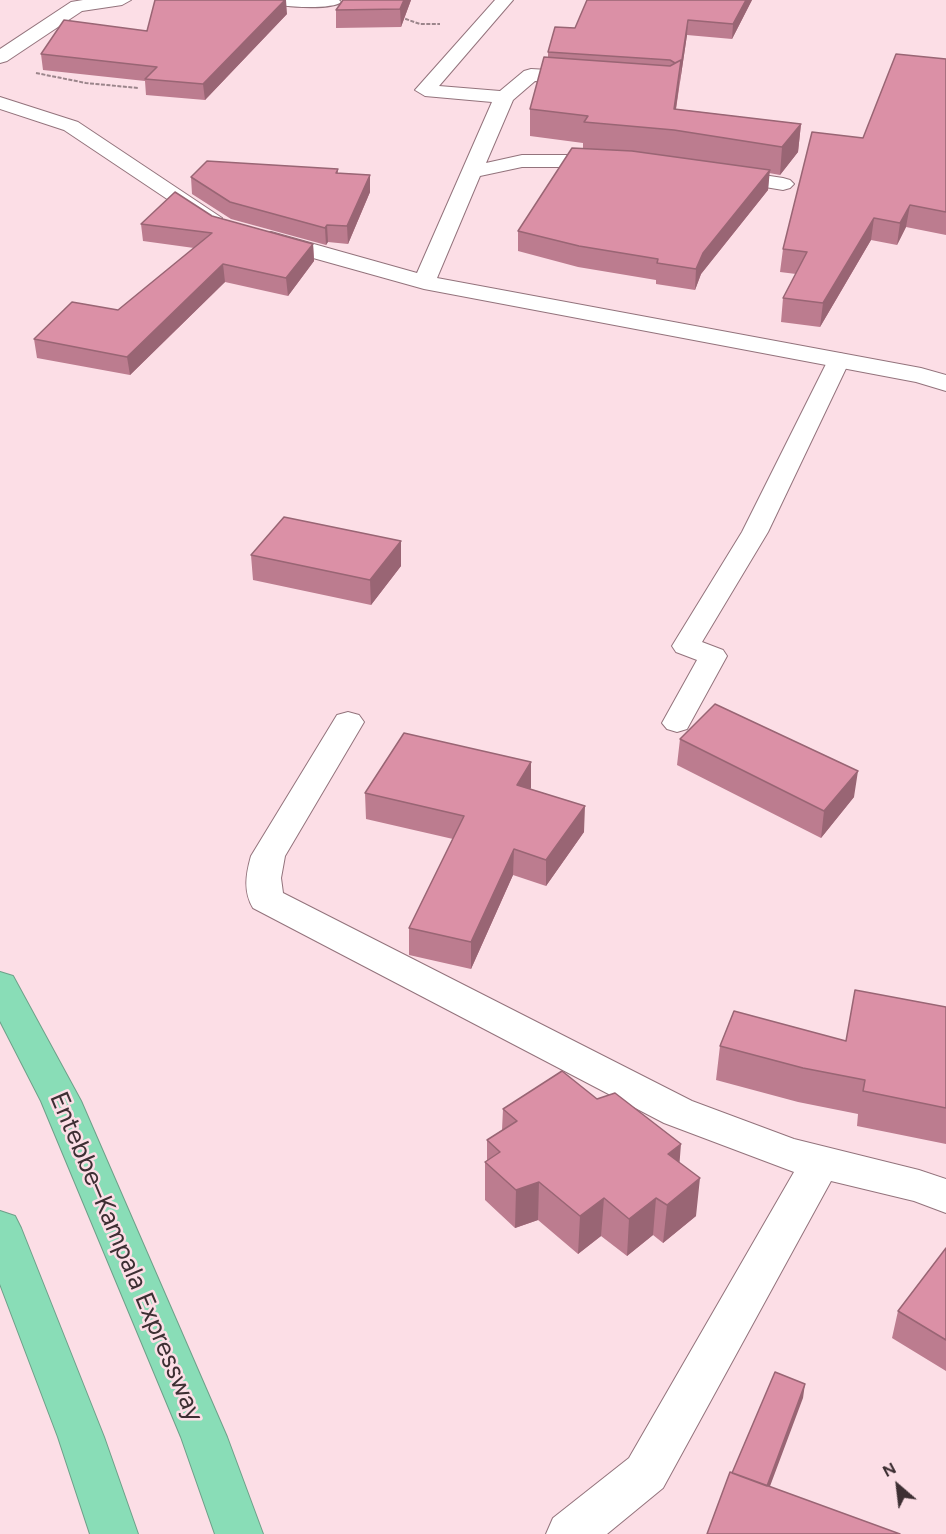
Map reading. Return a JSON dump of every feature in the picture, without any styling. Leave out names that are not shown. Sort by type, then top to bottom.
[{"type":"highway","name":"Entebbe–Kampala Expressway","points":[[0,985],[61,1101],[204,1437],[239,1534]]},
{"type":"highway","points":[[0,1228],[81,1437],[114,1534]]},
{"type":"street","points":[[0,57],[80,3],[122,0]]},
{"type":"street","points":[[274,0],[333,2]]},
{"type":"street","points":[[504,0],[425,90],[504,97]]},
{"type":"street","points":[[424,282],[504,97],[531,75],[600,79]]},
{"type":"street","points":[[0,103],[71,126],[222,226],[424,282],[921,375],[946,383]]},
{"type":"street","points":[[472,172],[522,161],[589,159],[634,163]]},
{"type":"street","points":[[702,172],[783,184]]},
{"type":"street","points":[[348,722],[268,856],[263,878],[266,899],[678,1112],[788,1154],[919,1186],[946,1196]]},
{"type":"street","points":[[570,1534],[646,1473],[821,1162]]},
{"type":"lane","points":[[677,723],[712,656],[686,646],[755,532],[839,360]]},
{"type":"path","points":[[333,2],[420,24],[482,26]]},
{"type":"path","points":[[31,72],[86,83],[138,88]]},
{"type":"building","points":[[155,0],[285,0],[203,84],[145,79],[157,67],[41,54],[64,20],[147,31]]},
{"type":"building","points":[[343,0],[404,0],[400,9],[336,10]]},
{"type":"building","points":[[587,0],[746,0],[733,24],[688,20],[681,66],[681,60],[675,63],[670,60],[548,52],[555,27],[575,28]]},
{"type":"building","points":[[896,54],[946,59],[946,212],[910,205],[900,223],[874,218],[823,303],[783,298],[807,252],[783,249],[812,132],[863,138]]},
{"type":"building","points":[[544,57],[670,66],[681,60],[674,109],[801,124],[782,147],[674,130],[584,122],[588,116],[530,109]]},
{"type":"building","points":[[572,148],[632,151],[770,170],[703,253],[696,269],[657,263],[658,259],[579,246],[518,231]]},
{"type":"building","points":[[207,161],[338,169],[336,173],[370,175],[347,226],[327,225],[325,228],[230,202],[191,177]]},
{"type":"building","points":[[175,192],[212,216],[313,244],[286,278],[223,264],[127,357],[34,339],[72,302],[118,310],[212,233],[141,224]]},
{"type":"building","points":[[284,517],[401,541],[370,580],[251,555]]},
{"type":"building","points":[[715,704],[858,771],[824,811],[680,739]]},
{"type":"building","points":[[404,733],[531,762],[517,785],[585,806],[546,860],[514,849],[471,942],[409,928],[464,816],[365,793]]},
{"type":"building","points":[[855,990],[946,1007],[946,1108],[863,1091],[865,1080],[803,1068],[720,1046],[734,1011],[846,1041]]},
{"type":"building","points":[[562,1071],[597,1099],[615,1093],[681,1144],[668,1154],[700,1178],[667,1205],[656,1198],[629,1219],[604,1198],[580,1216],[539,1182],[516,1190],[485,1162],[500,1152],[487,1140],[517,1121],[503,1109]]},
{"type":"building","points":[[946,1248],[946,1340],[898,1311]]},
{"type":"building","points":[[775,1372],[805,1384],[767,1486],[732,1473]]},
{"type":"building","points":[[730,1472],[900,1534],[707,1534]]}]
